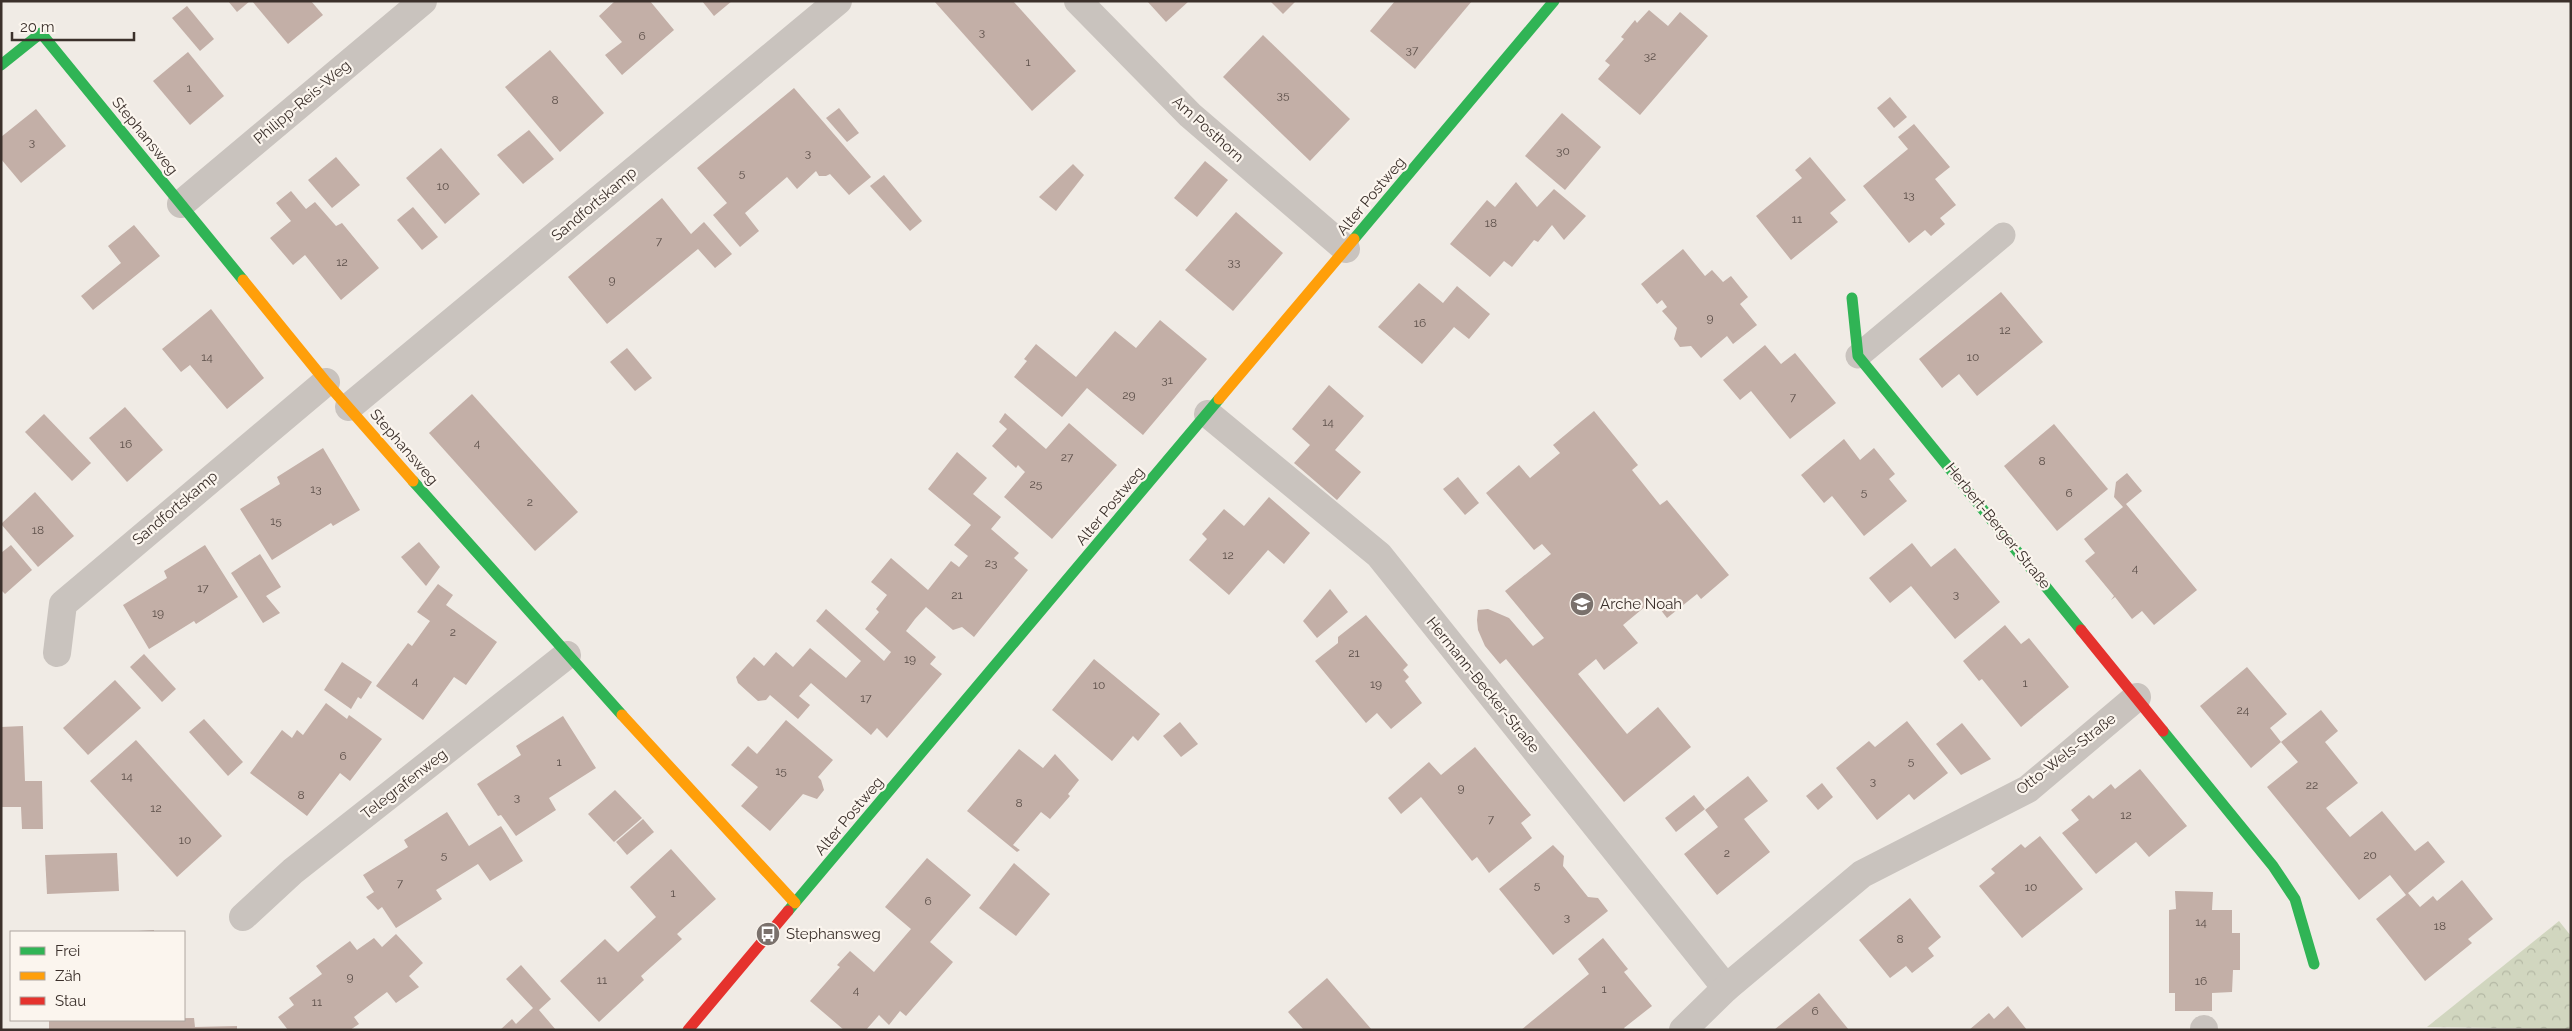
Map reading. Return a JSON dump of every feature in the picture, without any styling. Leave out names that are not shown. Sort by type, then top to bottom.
[{"type":"street","name":"Philipp-Reis-Weg","points":[[181,204],[423,1]]},
{"type":"street","name":"Sandfortskamp","points":[[349,407],[838,1]]},
{"type":"street","name":"Am Posthorn","points":[[1078,1],[1190,115],[1346,249]]},
{"type":"street","name":"Alter Postweg","points":[[688,1030],[1554,1]]},
{"type":"street","name":"Stephansweg","points":[[1,65],[41,33],[326,382],[567,655],[796,903]]},
{"type":"street","points":[[1852,298],[1858,356]]},
{"type":"street","name":"Herbert-Berger-Straße","points":[[1858,356],[2138,697]]},
{"type":"street","name":"Sandfortskamp","points":[[57,653],[63,604],[326,382]]},
{"type":"street","name":"Hermann-Becker-Straße","points":[[1208,414],[1379,555],[1726,988]]},
{"type":"street","name":"Telegrafenweg","points":[[242,917],[293,871],[567,655]]},
{"type":"street","points":[[2138,697],[2273,866],[2295,899],[2314,964]]},
{"type":"street","name":"Otto-Wels-Straße","points":[[1683,1030],[1726,988],[1862,874],[2028,789],[2138,697]]},
{"type":"lane","points":[[1858,356],[2003,235]]},
{"type":"green space","points":[[2559,921],[2571,936],[2571,1029],[2427,1027]]},
{"type":"building","points":[[228,1],[250,1],[237,12]]},
{"type":"building","points":[[252,1],[311,1],[323,15],[288,44]]},
{"type":"building","points":[[615,1],[650,1],[674,30],[622,75],[605,55],[622,42],[599,16]]},
{"type":"building","points":[[702,1],[732,1],[714,16]]},
{"type":"building","points":[[934,1],[1013,1],[1076,71],[1032,111]]},
{"type":"building","points":[[1147,1],[1189,1],[1166,22]]},
{"type":"building","points":[[1270,1],[1296,1],[1283,14]]},
{"type":"building","points":[[1395,1],[1472,1],[1415,69],[1370,31]]},
{"type":"building","points":[[187,6],[214,39],[200,51],[172,18]]},
{"type":"building","points":[[1649,10],[1668,26],[1680,12],[1708,36],[1640,115],[1598,79],[1610,65],[1605,61],[1624,39],[1621,37],[1635,20],[1637,23]]},
{"type":"building","points":[[1263,35],[1350,119],[1310,161],[1223,77]]},
{"type":"building","points":[[550,50],[604,113],[560,152],[505,87]]},
{"type":"building","points":[[188,52],[224,96],[190,125],[153,81]]},
{"type":"building","points":[[794,88],[871,177],[849,195],[830,174],[819,176],[816,171],[797,189],[787,177],[745,213],[759,231],[740,247],[713,215],[727,203],[697,168]]},
{"type":"building","points":[[1890,97],[1907,117],[1894,128],[1877,108]]},
{"type":"building","points":[[839,108],[859,133],[847,142],[826,118]]},
{"type":"building","points":[[36,109],[66,146],[21,183],[1,159],[1,137]]},
{"type":"building","points":[[1562,113],[1601,147],[1565,190],[1525,156]]},
{"type":"building","points":[[1914,124],[1950,167],[1935,179],[1956,205],[1940,218],[1945,224],[1931,236],[1925,230],[1909,243],[1863,186],[1908,149],[1898,137]]},
{"type":"building","points":[[529,130],[554,159],[523,184],[497,155]]},
{"type":"building","points":[[441,148],[480,194],[445,224],[406,178]]},
{"type":"building","points":[[336,157],[360,185],[332,208],[308,180]]},
{"type":"building","points":[[1810,157],[1846,200],[1830,213],[1838,222],[1791,260],[1756,216],[1802,178],[1795,170]]},
{"type":"building","points":[[1205,161],[1228,180],[1197,217],[1174,198]]},
{"type":"building","points":[[1073,164],[1084,175],[1056,211],[1039,197]]},
{"type":"building","points":[[884,175],[922,221],[910,231],[870,186]]},
{"type":"building","points":[[1516,182],[1537,207],[1554,189],[1586,216],[1564,240],[1552,225],[1538,242],[1534,240],[1512,267],[1504,261],[1490,277],[1450,244],[1487,200],[1495,207]]},
{"type":"building","points":[[291,191],[306,209],[315,202],[336,226],[342,223],[379,268],[341,300],[305,255],[293,265],[270,238],[291,221],[276,203]]},
{"type":"building","points":[[662,198],[691,234],[704,222],[732,254],[715,268],[698,249],[607,324],[568,277]]},
{"type":"building","points":[[413,207],[438,237],[422,250],[397,220]]},
{"type":"building","points":[[1236,212],[1283,253],[1233,311],[1185,270]]},
{"type":"building","points":[[134,225],[160,256],[93,310],[81,296],[121,263],[108,246]]},
{"type":"building","points":[[1683,249],[1705,276],[1712,270],[1723,282],[1731,276],[1748,297],[1740,304],[1757,325],[1733,344],[1727,336],[1701,358],[1691,346],[1680,347],[1674,339],[1677,328],[1662,311],[1667,307],[1662,300],[1657,304],[1641,284]]},
{"type":"building","points":[[1419,283],[1443,303],[1457,286],[1490,314],[1469,339],[1454,327],[1422,364],[1378,327]]},
{"type":"building","points":[[2001,292],[2043,342],[1977,396],[1959,374],[1942,388],[1919,359]]},
{"type":"building","points":[[211,309],[264,378],[227,409],[190,365],[181,372],[162,349]]},
{"type":"building","points":[[1160,320],[1207,359],[1143,435],[1087,388],[1062,417],[1014,377],[1027,361],[1024,359],[1036,344],[1076,377],[1115,331],[1136,348]]},
{"type":"building","points":[[1765,345],[1781,364],[1795,353],[1836,403],[1790,439],[1751,391],[1740,400],[1723,380]]},
{"type":"building","points":[[627,348],[652,378],[635,391],[610,362]]},
{"type":"building","points":[[1329,385],[1364,416],[1335,450],[1361,472],[1337,500],[1294,463],[1310,445],[1292,429]]},
{"type":"building","points":[[472,394],[578,512],[535,551],[429,433]]},
{"type":"building","points":[[125,407],[163,450],[127,482],[89,438]]},
{"type":"building","name":"Arche Noah","points":[[1594,411],[1638,465],[1632,470],[1660,505],[1667,500],[1729,575],[1701,599],[1697,594],[1667,618],[1653,600],[1623,625],[1638,643],[1604,670],[1596,659],[1578,674],[1627,734],[1658,707],[1691,747],[1624,802],[1506,659],[1500,664],[1485,646],[1478,630],[1477,620],[1478,610],[1488,609],[1509,618],[1533,646],[1544,638],[1505,591],[1551,554],[1542,544],[1534,550],[1486,493],[1519,465],[1530,478],[1560,453],[1553,445]]},
{"type":"building","points":[[1005,413],[1046,449],[1069,423],[1117,465],[1052,539],[1004,497],[1025,472],[1018,465],[1016,468],[992,446],[1007,429],[999,422]]},
{"type":"building","points":[[44,414],[91,463],[72,481],[25,432]]},
{"type":"building","points":[[2054,424],[2108,489],[2057,531],[2004,466]]},
{"type":"building","points":[[1844,439],[1860,460],[1874,448],[1895,474],[1889,479],[1907,501],[1864,536],[1832,496],[1824,503],[1801,475]]},
{"type":"building","points":[[323,448],[360,510],[333,526],[331,523],[272,560],[240,509],[280,484],[277,477]]},
{"type":"building","points":[[957,452],[987,478],[973,494],[1001,517],[991,529],[1019,553],[1014,558],[1028,570],[974,637],[962,627],[953,630],[926,607],[915,619],[906,631],[936,657],[930,664],[942,674],[887,738],[877,728],[871,735],[811,683],[799,696],[810,705],[798,719],[770,695],[766,700],[758,701],[738,683],[736,677],[754,657],[764,666],[776,652],[793,667],[810,648],[846,678],[861,661],[816,621],[826,609],[884,661],[891,652],[865,629],[879,612],[876,609],[887,595],[871,582],[891,558],[928,590],[951,561],[959,567],[968,556],[954,545],[971,525],[928,489]]},
{"type":"building","points":[[2127,473],[2142,491],[2126,504],[2197,590],[2154,625],[2142,611],[2132,619],[2115,597],[2111,600],[2114,596],[2085,561],[2095,553],[2084,539],[2123,507],[2114,497],[2116,482]]},
{"type":"building","points":[[1458,477],[1479,503],[1465,515],[1443,489]]},
{"type":"building","points":[[35,492],[74,536],[38,567],[1,524]]},
{"type":"building","points":[[1269,497],[1310,533],[1284,564],[1268,550],[1229,595],[1189,560],[1207,539],[1202,534],[1224,509],[1244,526]]},
{"type":"building","points":[[419,542],[440,567],[426,586],[401,557]]},
{"type":"building","points":[[1912,543],[1931,567],[1955,548],[2000,602],[1955,639],[1911,586],[1890,603],[1869,578]]},
{"type":"building","points":[[11,545],[32,570],[5,594],[1,590],[1,553]]},
{"type":"building","points":[[205,545],[238,597],[196,624],[194,621],[149,649],[123,605],[167,578],[164,571]]},
{"type":"building","points":[[260,554],[281,587],[266,596],[280,613],[263,623],[231,573]]},
{"type":"building","points":[[438,584],[453,595],[446,605],[497,642],[466,685],[454,677],[423,720],[376,686],[408,643],[412,646],[430,621],[417,612]]},
{"type":"building","points":[[1330,589],[1348,612],[1317,638],[1303,621]]},
{"type":"building","points":[[1366,615],[1408,665],[1403,670],[1409,677],[1405,681],[1422,703],[1391,729],[1377,713],[1366,723],[1315,661],[1338,643],[1338,637]]},
{"type":"building","points":[[2005,625],[2021,644],[2029,638],[2069,687],[2021,727],[1982,679],[1979,681],[1963,661]]},
{"type":"building","points":[[144,654],[176,689],[162,702],[130,667]]},
{"type":"building","points":[[1094,659],[1160,714],[1138,741],[1133,736],[1112,761],[1052,710]]},
{"type":"building","points":[[342,662],[372,682],[361,699],[358,697],[351,709],[324,690]]},
{"type":"building","points":[[2247,667],[2287,714],[2270,728],[2281,742],[2251,768],[2200,706]]},
{"type":"building","points":[[115,680],[141,708],[88,755],[63,728]]},
{"type":"building","points":[[326,703],[347,719],[349,715],[382,739],[350,781],[340,773],[307,816],[250,773],[282,730],[292,738],[297,730],[303,735]]},
{"type":"building","points":[[2321,710],[2338,731],[2325,742],[2358,783],[2326,808],[2350,837],[2382,811],[2415,851],[2428,841],[2445,862],[2408,893],[2420,907],[2433,896],[2437,901],[2462,880],[2493,919],[2468,939],[2472,943],[2425,981],[2376,919],[2406,895],[2390,875],[2359,900],[2267,787],[2298,762],[2281,742]]},
{"type":"building","points":[[563,716],[596,768],[549,798],[556,810],[516,836],[501,815],[498,816],[477,784],[521,755],[516,746]]},
{"type":"building","points":[[204,719],[243,762],[228,776],[189,732]]},
{"type":"building","points":[[786,720],[833,760],[818,777],[824,790],[817,799],[803,794],[770,831],[741,806],[758,787],[731,765],[748,746],[757,754]]},
{"type":"building","points":[[1907,721],[1948,773],[1914,800],[1909,794],[1877,820],[1836,768],[1869,741],[1875,747]]},
{"type":"building","points":[[1180,722],[1198,744],[1181,757],[1163,736]]},
{"type":"building","points":[[1962,723],[1991,759],[1961,775],[1936,744]]},
{"type":"building","points":[[23,726],[25,781],[42,781],[43,829],[22,829],[21,807],[1,807],[1,727]]},
{"type":"building","points":[[136,740],[222,836],[177,877],[90,781]]},
{"type":"building","points":[[1475,747],[1531,815],[1521,823],[1532,838],[1489,873],[1477,857],[1472,861],[1421,797],[1401,814],[1388,798],[1429,762],[1441,775]]},
{"type":"building","points":[[1019,749],[1043,768],[1055,754],[1079,780],[1068,794],[1070,796],[1050,819],[1041,812],[1013,845],[1020,850],[1017,852],[967,811]]},
{"type":"building","points":[[2140,769],[2187,826],[2149,857],[2136,842],[2096,874],[2062,833],[2079,820],[2071,810],[2089,795],[2093,799],[2111,784],[2115,789]]},
{"type":"building","points":[[1748,776],[1768,801],[1744,819],[1770,852],[1717,895],[1684,854],[1718,827],[1705,810]]},
{"type":"building","points":[[1822,783],[1833,797],[1818,810],[1806,796]]},
{"type":"building","points":[[615,790],[642,818],[614,842],[588,814]]},
{"type":"building","points":[[1694,795],[1705,809],[1676,832],[1665,818]]},
{"type":"building","points":[[447,812],[469,846],[501,826],[523,861],[490,881],[478,864],[436,890],[442,899],[396,928],[382,907],[378,910],[366,897],[374,892],[363,875],[408,847],[404,840]]},
{"type":"building","points":[[643,819],[654,832],[627,855],[616,842]]},
{"type":"building","points":[[2040,836],[2083,889],[2022,938],[1979,886],[1995,873],[1991,869],[2021,844],[2025,848]]},
{"type":"building","points":[[1553,845],[1564,856],[1563,866],[1588,897],[1598,898],[1608,911],[1553,955],[1499,889]]},
{"type":"building","points":[[671,849],[716,899],[677,934],[682,939],[641,976],[644,980],[599,1022],[560,981],[605,939],[618,952],[656,917],[630,887]]},
{"type":"building","points":[[117,853],[119,891],[47,894],[45,855]]},
{"type":"building","points":[[927,858],[971,895],[930,942],[953,962],[906,1016],[900,1011],[889,1025],[879,1015],[866,1030],[844,1030],[810,1001],[840,967],[837,965],[850,951],[874,972],[911,929],[885,907]]},
{"type":"building","points":[[1014,863],[1050,894],[1016,936],[979,908]]},
{"type":"building","points":[[2175,891],[2213,892],[2212,910],[2232,910],[2232,933],[2240,933],[2240,970],[2233,970],[2232,992],[2212,993],[2212,1011],[2175,1011],[2175,993],[2169,993],[2169,910],[2176,909]]},
{"type":"building","points":[[1910,898],[1941,937],[1928,948],[1934,956],[1912,973],[1906,966],[1890,978],[1859,940]]},
{"type":"building","points":[[396,934],[423,963],[409,976],[419,987],[396,1003],[387,992],[354,1017],[359,1024],[350,1030],[288,1030],[278,1017],[294,1005],[289,998],[322,974],[316,966],[350,941],[357,950],[374,938],[382,947]]},
{"type":"building","points":[[1603,938],[1628,969],[1624,972],[1652,1006],[1624,1028],[1625,1030],[1521,1030],[1589,974],[1578,959]]},
{"type":"building","points":[[521,965],[551,999],[539,1010],[556,1030],[500,1030],[512,1019],[516,1024],[533,1008],[506,979]]},
{"type":"building","points":[[1327,978],[1372,1030],[1304,1030],[1288,1012]]},
{"type":"building","points":[[1819,993],[1849,1030],[1774,1030]]},
{"type":"building","points":[[2008,1006],[2027,1030],[1969,1030],[1989,1013],[1994,1019]]},
{"type":"building","points":[[185,1018],[194,1018],[195,1027],[237,1026],[237,1030],[49,1030],[49,1021],[185,1021]]},
{"type":"traffic: fast","points":[[1354,239],[1554,1]]},
{"type":"traffic: fast","points":[[1,65],[41,33],[243,280]]},
{"type":"traffic: fast","points":[[1852,298],[1858,356],[2081,630]]},
{"type":"traffic: fast","points":[[788,911],[1219,399]]},
{"type":"traffic: fast","points":[[413,481],[622,715]]},
{"type":"traffic: fast","points":[[2163,731],[2273,866],[2295,899],[2314,964]]},
{"type":"traffic: slow","points":[[1219,399],[1354,239]]},
{"type":"traffic: slow","points":[[243,280],[326,382],[413,481]]},
{"type":"traffic: slow","points":[[622,715],[795,903]]},
{"type":"traffic: jam","points":[[2081,630],[2163,731]]},
{"type":"traffic: jam","points":[[688,1030],[788,911]]},
{"type":"place","name":"Arche Noah","points":[[1582,604]]},
{"type":"place","name":"Stephansweg","points":[[768,934]]}]
